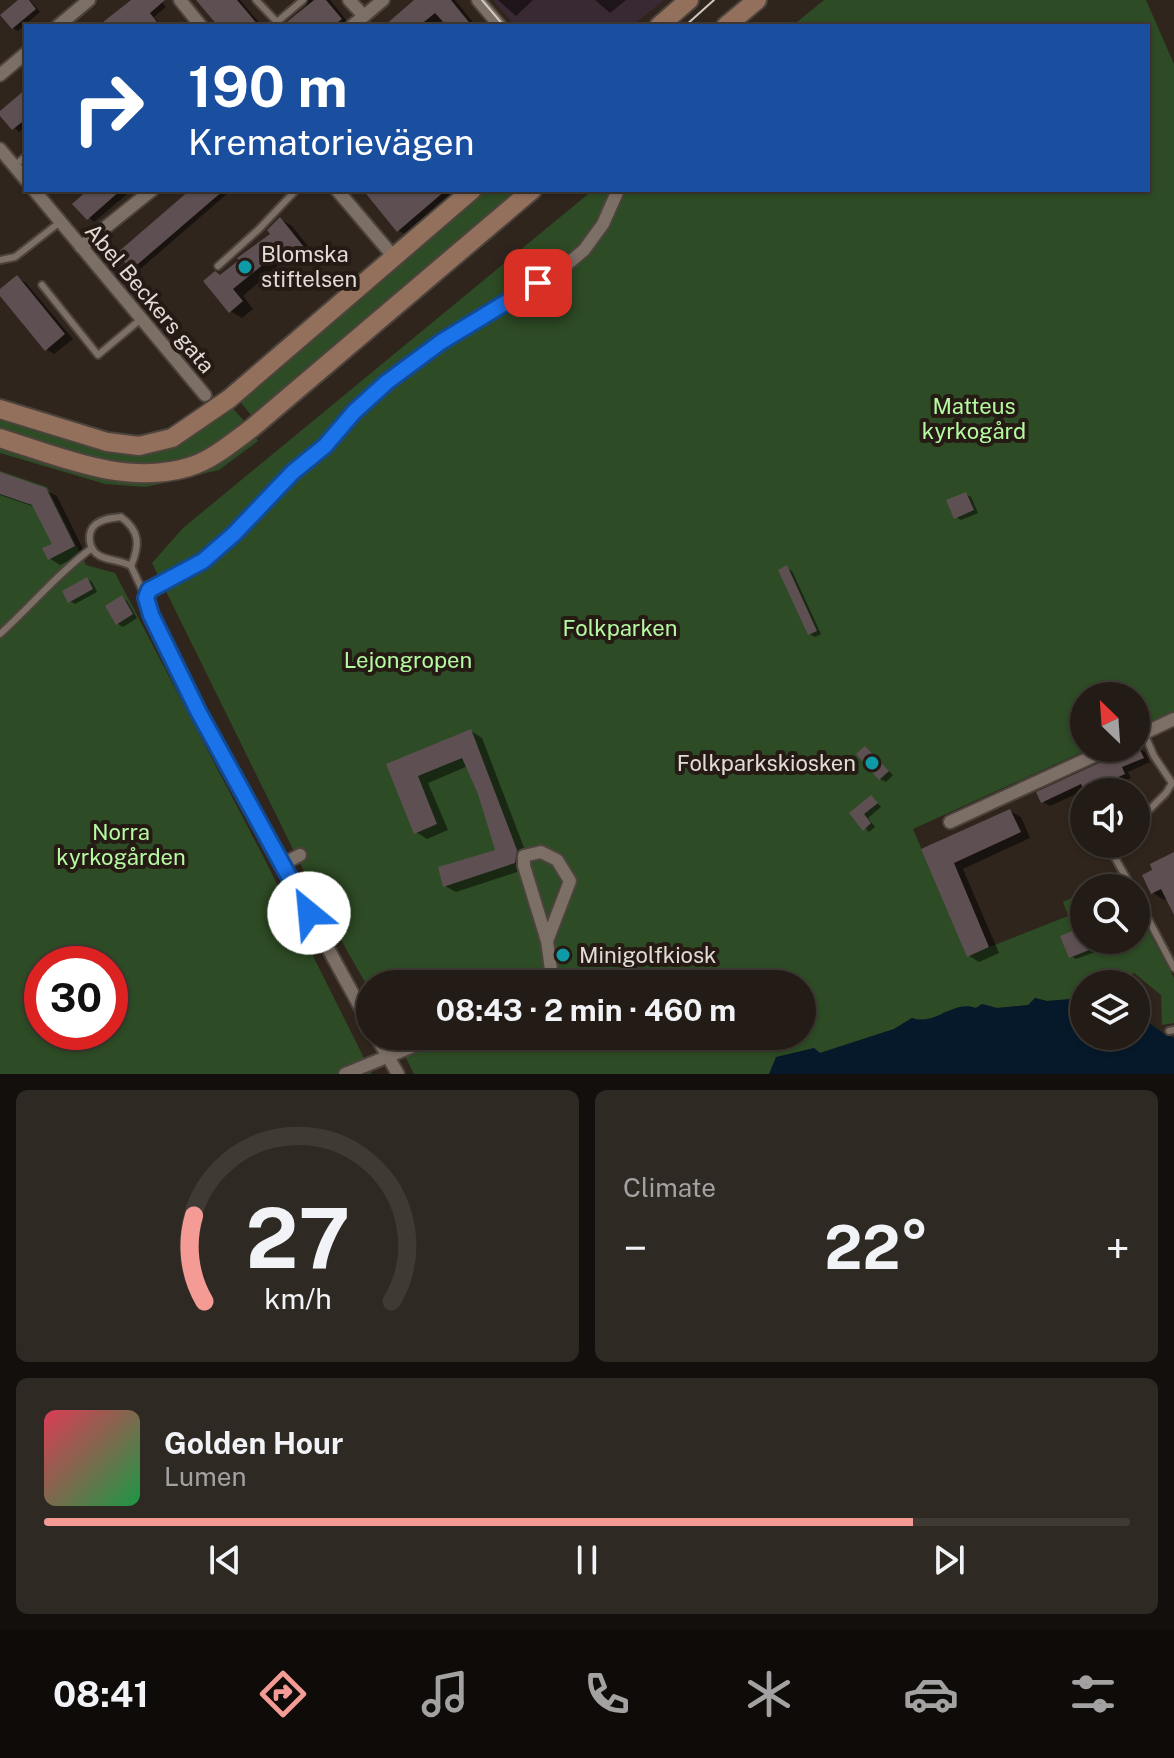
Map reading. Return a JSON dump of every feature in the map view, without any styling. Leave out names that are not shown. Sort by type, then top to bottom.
[{"type":"main road","points":[[661,24],[689,0]]},
{"type":"main road","points":[[728,24],[757,0]]},
{"type":"main road","points":[[0,409],[107,442],[139,446],[172,438],[229,399],[470,192]]},
{"type":"main road","points":[[0,438],[106,470],[147,474],[190,467],[239,438],[530,192]]},
{"type":"street","points":[[60,24],[89,0]]},
{"type":"street","points":[[180,0],[199,24]]},
{"type":"street","points":[[349,0],[364,16]]},
{"type":"street","points":[[354,24],[383,0]]},
{"type":"street","points":[[478,0],[498,24]]},
{"type":"street","points":[[0,75],[24,55]]},
{"type":"street","points":[[0,149],[24,178]]},
{"type":"street","name":"Abel Beckers gata","points":[[36,192],[205,395]]},
{"type":"street","points":[[81,247],[150,192]]},
{"type":"street","points":[[339,192],[393,256]]},
{"type":"street","points":[[356,999],[198,711],[151,615],[146,598],[149,590],[203,561],[234,534],[293,472],[325,446],[354,412],[387,382],[487,313],[557,273],[584,250],[603,224],[617,192]]},
{"type":"street","points":[[1150,730],[1174,719]]},
{"type":"street","points":[[950,822],[1081,762]]},
{"type":"street","points":[[547,941],[570,881],[557,860],[541,852],[524,856],[524,866],[547,941],[551,970]]},
{"type":"street","points":[[283,864],[300,855]]},
{"type":"street","points":[[385,1050],[398,1074]]},
{"type":"street","points":[[345,1074],[401,1050]]},
{"type":"lane","points":[[256,0],[274,24],[303,0]]},
{"type":"lane","points":[[14,166],[24,158]]},
{"type":"lane","points":[[218,266],[294,192]]},
{"type":"lane","points":[[0,260],[15,257],[60,222]]},
{"type":"lane","points":[[42,285],[98,355],[141,319]]},
{"type":"lane","points":[[131,566],[137,553],[138,538],[131,525],[121,517],[94,525],[89,536],[92,548],[99,556],[120,560],[131,566],[146,598]]},
{"type":"lane","points":[[0,634],[92,548]]},
{"type":"lane","points":[[1150,750],[1172,783],[1150,809]]},
{"type":"lane","points":[[1150,923],[1174,968]]},
{"type":"shaded area","points":[[493,0],[664,0],[634,24],[513,24]]},
{"type":"green space","name":"Folkparken","points":[[824,0],[1146,0],[1174,64],[1174,711],[1150,722],[1150,682],[1070,682],[1070,758],[913,829],[967,956],[1068,916],[1063,902],[1070,899],[1070,954],[1150,954],[1150,934],[1174,978],[1174,1023],[1162,1025],[1161,995],[1150,986],[1150,970],[1070,970],[1070,999],[1047,1001],[1035,998],[1029,1005],[997,1008],[982,1004],[976,1008],[944,1012],[938,1018],[922,1021],[912,1018],[894,1029],[820,1053],[816,1050],[816,970],[358,970],[317,898],[152,563],[183,528],[591,192],[1150,192],[1150,24],[794,24]]},
{"type":"green space","points":[[482,192],[515,192],[251,415],[238,399]]},
{"type":"green space","points":[[230,405],[244,421],[229,434],[194,456],[153,466],[86,459],[0,433],[0,418],[170,447],[187,439]]},
{"type":"green space","points":[[255,435],[258,441],[219,470],[146,487],[105,484],[0,453],[0,448],[101,477],[161,480],[192,472],[223,458]]},
{"type":"green space","name":"Norra kyrkogården","points":[[0,471],[47,487],[86,565],[115,573],[263,856],[356,1042],[356,1050],[360,1050],[372,1074],[0,1074]]},
{"type":"green space","name":"Folkparken","points":[[402,1050],[816,1050],[838,1074],[414,1074]]},
{"type":"water","points":[[1035,998],[1047,1001],[1070,999],[1070,1050],[1150,1050],[1150,1023],[1174,1038],[1174,1074],[769,1074],[776,1057],[806,1050],[816,1050],[820,1053],[894,1029],[912,1018],[929,1019],[960,1007],[976,1008],[982,1004],[997,1008],[1028,1005]]},
{"type":"building","points":[[18,0],[29,0],[36,9],[12,29],[0,15]]},
{"type":"building","points":[[131,0],[165,0],[150,13],[158,24],[101,24]]},
{"type":"building","points":[[196,0],[237,0],[257,24],[216,24]]},
{"type":"building","points":[[314,0],[326,0],[342,19],[336,24],[284,24]]},
{"type":"building","points":[[414,0],[451,0],[470,24],[445,24],[435,13],[421,24],[386,24]]},
{"type":"building","points":[[24,91],[24,121],[12,130],[0,116],[0,111]]},
{"type":"building","points":[[86,192],[119,192],[87,220],[72,204]]},
{"type":"building","points":[[188,192],[222,192],[131,270],[117,253]]},
{"type":"building","points":[[365,192],[444,192],[397,232]]},
{"type":"building","name":"Blomska stiftelsen","points":[[280,217],[304,247],[291,258],[282,246],[263,261],[265,263],[233,289],[243,301],[229,313],[203,281],[215,271],[220,275],[239,260],[237,258],[270,234],[267,230]]},
{"type":"building","points":[[17,275],[65,334],[45,351],[0,296],[0,289]]},
{"type":"building","points":[[0,472],[46,488],[75,546],[48,560],[42,548],[52,544],[32,505],[0,494]]},
{"type":"building","points":[[966,492],[974,510],[954,519],[946,500]]},
{"type":"building","points":[[787,565],[817,631],[808,635],[778,570]]},
{"type":"building","points":[[87,577],[93,589],[68,603],[62,591]]},
{"type":"building","points":[[122,595],[133,614],[116,625],[105,606]]},
{"type":"building","points":[[471,729],[517,850],[515,863],[443,887],[438,867],[495,850],[478,794],[462,758],[418,776],[437,824],[414,834],[386,764]]},
{"type":"building","name":"Folkparkskiosken","points":[[865,746],[889,771],[879,780],[856,754]]},
{"type":"building","points":[[1101,762],[1134,762],[1122,767],[1125,774],[1116,778],[1070,778],[1070,789],[1041,803],[1036,792]]},
{"type":"building","points":[[871,795],[878,803],[864,814],[871,823],[863,831],[849,813]]},
{"type":"building","points":[[1010,809],[1021,832],[954,863],[989,947],[967,957],[921,849]]},
{"type":"building","points":[[1174,852],[1174,915],[1161,889],[1150,892],[1150,874],[1144,874],[1152,870],[1150,864]]},
{"type":"building","points":[[1070,932],[1070,954],[1079,954],[1069,958],[1060,936]]},
{"type":"tram line","points":[[482,0],[502,24]]},
{"type":"tram line","points":[[687,24],[714,0]]},
{"type":"place","name":"Blomska stiftelsen","points":[[245,267]]},
{"type":"place","name":"Folkparkskiosken","points":[[872,763]]},
{"type":"place","name":"Minigolfkiosk","points":[[563,955]]},
{"type":"route","points":[[309,913],[198,711],[151,615],[146,598],[149,590],[203,561],[234,534],[293,472],[325,446],[354,412],[387,382],[441,342],[538,283]]},
{"type":"park label","name":"Matteus kyrkogård","points":[[974,418]]},
{"type":"park label","name":"Lejongropen","points":[[408,660]]}]
